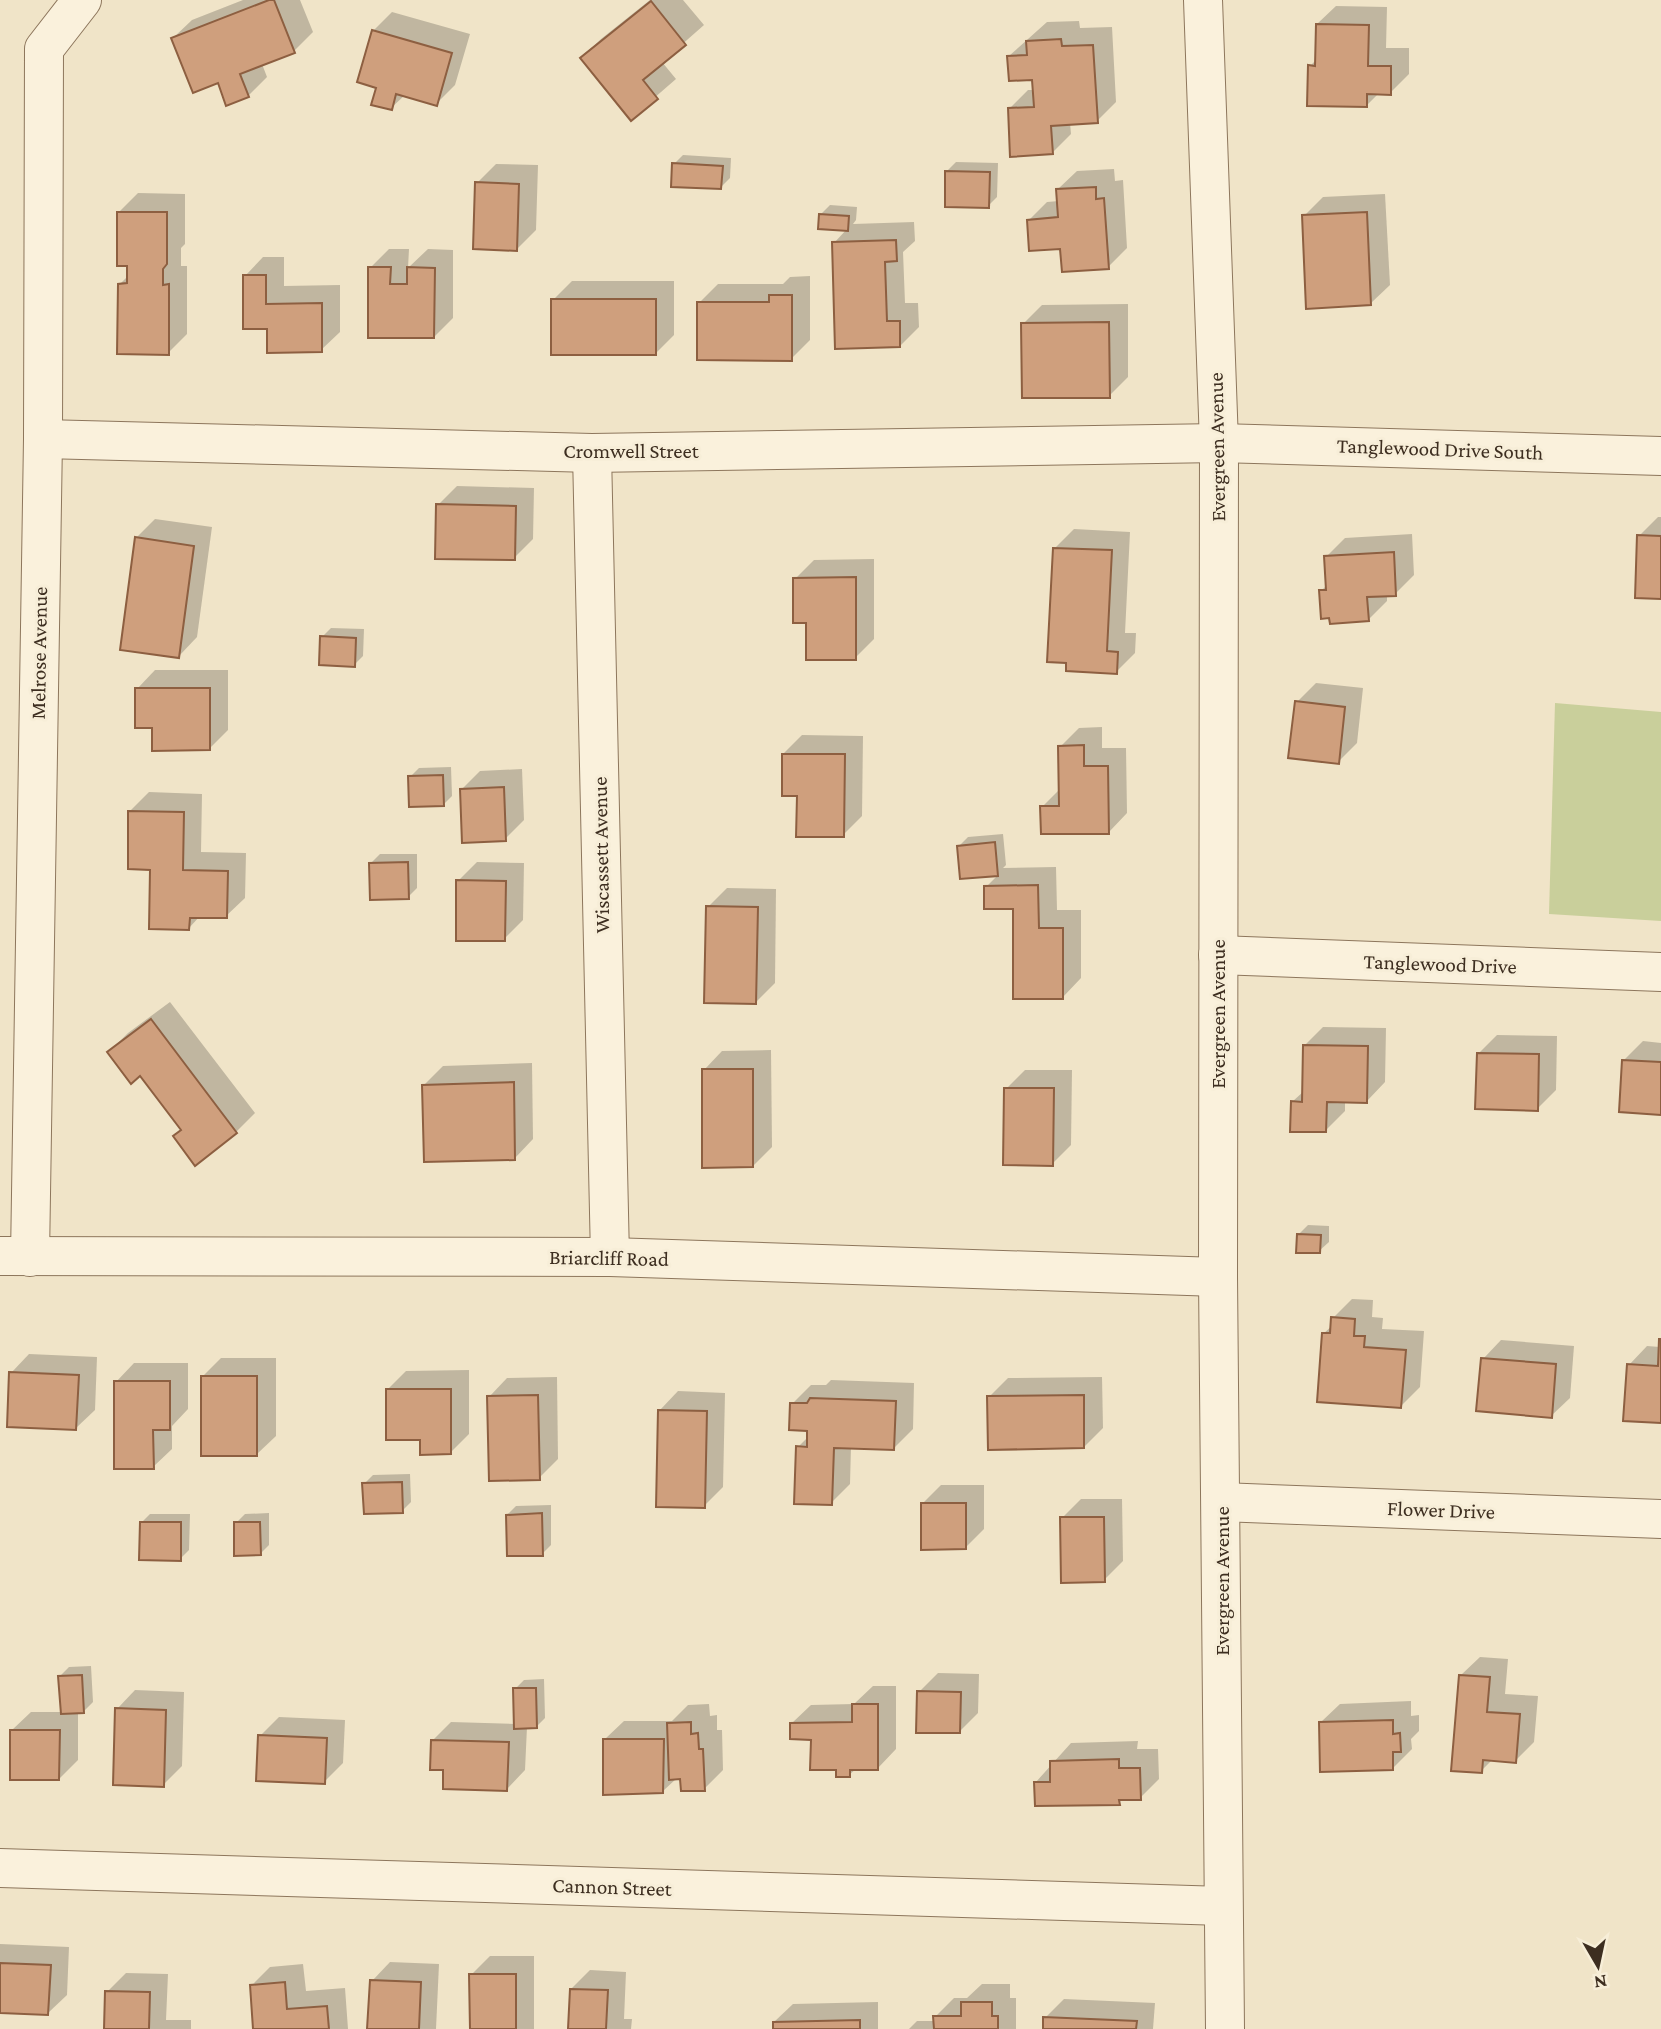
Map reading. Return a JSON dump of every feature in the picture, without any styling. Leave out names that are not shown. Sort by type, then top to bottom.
[{"type":"street","name":"Melrose Avenue","points":[[15,1257],[43,439],[44,49],[82,0]]},
{"type":"street","name":"Evergreen Avenue","points":[[1203,0],[1219,443],[1217,1277],[1225,2029]]},
{"type":"street","name":"Cromwell Street","points":[[43,439],[592,453],[1219,443]]},
{"type":"street","name":"Tanglewood Drive South","points":[[1219,443],[1661,456]]},
{"type":"street","name":"Wiscassett Avenue","points":[[592,453],[610,1257]]},
{"type":"street","name":"Tanglewood Drive","points":[[1218,955],[1661,972]]},
{"type":"street","name":"Briarcliff Road","points":[[15,1257],[610,1257],[1217,1277]]},
{"type":"street","name":"Flower Drive","points":[[1221,1502],[1661,1519]]},
{"type":"street","name":"Cannon Street","points":[[0,1868],[1223,1906]]},
{"type":"green space","points":[[1555,703],[1661,712],[1661,921],[1549,914]]},
{"type":"building","points":[[274,0],[295,53],[240,74],[249,97],[226,106],[218,83],[193,93],[171,38]]},
{"type":"building","points":[[651,1],[686,45],[643,80],[658,99],[631,121],[580,58]]},
{"type":"building","points":[[1316,24],[1369,25],[1368,66],[1391,66],[1391,95],[1367,94],[1367,107],[1307,106],[1308,65],[1315,66]]},
{"type":"building","points":[[372,30],[452,53],[437,106],[396,94],[392,110],[371,105],[376,88],[357,82]]},
{"type":"building","points":[[1061,39],[1062,46],[1093,45],[1098,123],[1051,126],[1053,154],[1010,157],[1008,108],[1034,107],[1032,80],[1009,81],[1007,56],[1027,55],[1026,41]]},
{"type":"building","points":[[672,163],[723,166],[721,189],[671,187]]},
{"type":"building","points":[[945,171],[990,172],[989,208],[945,207]]},
{"type":"building","points":[[475,182],[519,184],[517,251],[473,249]]},
{"type":"building","points":[[1096,187],[1096,199],[1104,198],[1109,269],[1062,272],[1060,249],[1029,251],[1027,220],[1058,217],[1056,189]]},
{"type":"building","points":[[117,212],[167,212],[167,264],[163,269],[163,285],[169,284],[169,355],[117,354],[118,284],[127,283],[127,266],[117,266]]},
{"type":"building","points":[[1367,212],[1371,305],[1306,309],[1302,215]]},
{"type":"building","points":[[819,214],[849,216],[848,231],[818,229]]},
{"type":"building","points":[[896,240],[897,261],[885,262],[887,321],[900,321],[900,347],[835,349],[832,242]]},
{"type":"building","points":[[368,267],[391,267],[390,284],[407,284],[407,267],[435,268],[434,338],[368,338]]},
{"type":"building","points":[[243,275],[266,275],[266,304],[322,303],[322,352],[267,353],[267,329],[243,329]]},
{"type":"building","points":[[769,295],[792,295],[792,361],[697,360],[697,302],[769,302]]},
{"type":"building","points":[[551,299],[656,299],[656,355],[551,355]]},
{"type":"building","points":[[1109,322],[1110,398],[1022,398],[1021,323]]},
{"type":"building","points":[[436,504],[516,506],[515,560],[435,559]]},
{"type":"building","points":[[1637,535],[1661,536],[1661,599],[1635,598]]},
{"type":"building","points":[[135,537],[194,546],[179,658],[120,650]]},
{"type":"building","points":[[1053,548],[1112,550],[1107,651],[1118,652],[1117,674],[1066,671],[1066,663],[1047,662]]},
{"type":"building","points":[[1394,552],[1396,596],[1367,597],[1369,621],[1330,624],[1329,618],[1321,619],[1319,590],[1326,590],[1324,556]]},
{"type":"building","points":[[856,577],[856,660],[806,660],[806,623],[793,623],[793,578]]},
{"type":"building","points":[[320,636],[356,638],[355,667],[319,665]]},
{"type":"building","points":[[135,688],[210,688],[210,750],[152,751],[152,728],[135,728]]},
{"type":"building","points":[[1295,701],[1345,707],[1339,764],[1288,758]]},
{"type":"building","points":[[1084,745],[1084,766],[1108,766],[1109,834],[1041,834],[1040,806],[1059,806],[1058,746]]},
{"type":"building","points":[[782,754],[845,754],[844,837],[796,837],[797,796],[782,796]]},
{"type":"building","points":[[443,775],[444,806],[409,807],[408,776]]},
{"type":"building","points":[[504,787],[506,841],[462,843],[460,789]]},
{"type":"building","points":[[128,811],[184,812],[183,870],[228,871],[227,918],[190,918],[189,930],[149,929],[150,870],[128,869]]},
{"type":"building","points":[[995,842],[998,876],[960,879],[957,846]]},
{"type":"building","points":[[408,862],[409,899],[370,900],[369,863]]},
{"type":"building","points":[[456,880],[506,881],[505,941],[456,941]]},
{"type":"building","points":[[1038,885],[1039,928],[1063,928],[1063,999],[1013,999],[1013,909],[984,909],[984,886]]},
{"type":"building","points":[[706,906],[758,907],[756,1004],[704,1003]]},
{"type":"building","points":[[151,1019],[237,1133],[195,1166],[173,1136],[181,1130],[140,1076],[131,1084],[107,1052]]},
{"type":"building","points":[[1303,1045],[1368,1046],[1367,1103],[1327,1102],[1326,1132],[1290,1132],[1291,1101],[1302,1102]]},
{"type":"building","points":[[1477,1053],[1539,1054],[1538,1111],[1475,1109]]},
{"type":"building","points":[[1622,1060],[1661,1062],[1661,1115],[1619,1112]]},
{"type":"building","points":[[702,1069],[753,1069],[753,1167],[702,1168]]},
{"type":"building","points":[[514,1082],[515,1160],[424,1162],[422,1085]]},
{"type":"building","points":[[1004,1088],[1054,1088],[1053,1166],[1003,1165]]},
{"type":"building","points":[[1297,1234],[1321,1235],[1320,1253],[1296,1253]]},
{"type":"building","points":[[1331,1317],[1355,1319],[1354,1336],[1365,1336],[1364,1347],[1406,1350],[1401,1408],[1317,1402],[1322,1333],[1330,1333]]},
{"type":"building","points":[[1659,1339],[1661,1423],[1623,1421],[1627,1364],[1658,1366]]},
{"type":"building","points":[[1481,1358],[1556,1364],[1552,1418],[1476,1411]]},
{"type":"building","points":[[9,1372],[79,1375],[76,1430],[7,1427]]},
{"type":"building","points":[[201,1376],[257,1376],[257,1456],[201,1456]]},
{"type":"building","points":[[114,1381],[170,1381],[170,1430],[153,1430],[154,1469],[114,1469]]},
{"type":"building","points":[[386,1389],[451,1389],[451,1454],[420,1455],[420,1440],[386,1440]]},
{"type":"building","points":[[538,1395],[540,1480],[489,1481],[487,1396]]},
{"type":"building","points":[[1084,1395],[1084,1448],[988,1450],[987,1396]]},
{"type":"building","points":[[810,1398],[896,1401],[894,1450],[834,1448],[832,1505],[794,1504],[796,1446],[807,1447],[807,1431],[789,1430],[790,1403],[807,1403]]},
{"type":"building","points":[[658,1410],[707,1411],[705,1508],[656,1507]]},
{"type":"building","points":[[402,1482],[403,1513],[364,1514],[362,1483]]},
{"type":"building","points":[[921,1503],[966,1503],[966,1549],[921,1550]]},
{"type":"building","points":[[542,1513],[543,1556],[507,1556],[506,1515]]},
{"type":"building","points":[[1060,1517],[1104,1517],[1105,1582],[1061,1583]]},
{"type":"building","points":[[140,1522],[181,1522],[181,1561],[139,1560]]},
{"type":"building","points":[[234,1522],[260,1522],[261,1555],[234,1556]]},
{"type":"building","points":[[82,1675],[84,1713],[61,1714],[58,1676]]},
{"type":"building","points":[[1459,1675],[1490,1677],[1487,1712],[1520,1714],[1516,1763],[1483,1760],[1482,1773],[1451,1771]]},
{"type":"building","points":[[513,1688],[536,1688],[537,1728],[514,1729]]},
{"type":"building","points":[[917,1691],[961,1692],[960,1733],[916,1733]]},
{"type":"building","points":[[852,1704],[878,1704],[878,1770],[850,1770],[850,1777],[836,1777],[836,1770],[810,1770],[811,1740],[790,1739],[790,1723],[852,1722]]},
{"type":"building","points":[[115,1708],[166,1710],[164,1787],[113,1785]]},
{"type":"building","points":[[1393,1720],[1393,1734],[1400,1733],[1401,1752],[1393,1752],[1393,1770],[1320,1772],[1319,1722]]},
{"type":"building","points":[[691,1722],[691,1734],[698,1733],[699,1749],[703,1749],[705,1791],[681,1791],[680,1779],[669,1780],[667,1723]]},
{"type":"building","points":[[10,1730],[60,1730],[59,1780],[10,1780]]},
{"type":"building","points":[[258,1735],[327,1738],[325,1784],[256,1781]]},
{"type":"building","points":[[603,1739],[664,1739],[663,1793],[603,1795]]},
{"type":"building","points":[[431,1740],[509,1742],[507,1791],[443,1789],[443,1770],[430,1770]]},
{"type":"building","points":[[1119,1759],[1119,1768],[1140,1768],[1141,1800],[1119,1800],[1120,1805],[1035,1806],[1034,1782],[1050,1782],[1050,1761]]},
{"type":"building","points":[[0,1963],[51,1965],[48,2015],[0,2013]]},
{"type":"building","points":[[469,1974],[516,1974],[516,2029],[470,2029]]},
{"type":"building","points":[[370,1980],[421,1982],[419,2029],[367,2029]]},
{"type":"building","points":[[285,1982],[287,2009],[327,2006],[329,2029],[253,2029],[250,1985]]},
{"type":"building","points":[[570,1989],[608,1990],[606,2029],[568,2029]]},
{"type":"building","points":[[105,1991],[150,1992],[149,2029],[104,2029]]},
{"type":"building","points":[[961,2002],[992,2002],[992,2016],[998,2016],[998,2029],[934,2029],[933,2016],[961,2016]]},
{"type":"building","points":[[1043,2017],[1137,2021],[1136,2029],[1043,2029]]},
{"type":"building","points":[[860,2020],[860,2029],[773,2029],[773,2022]]}]
